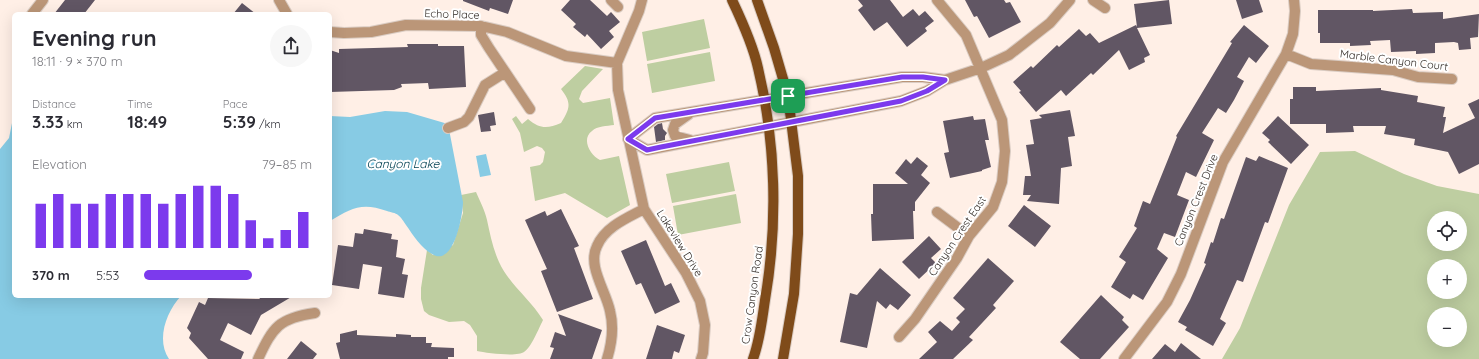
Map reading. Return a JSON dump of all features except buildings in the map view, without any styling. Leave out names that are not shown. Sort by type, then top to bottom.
[{"type":"main road","name":"Crow Canyon Road","points":[[732,0],[758,66],[771,152],[774,204],[771,266],[758,345],[753,359]]},
{"type":"main road","points":[[757,0],[774,48],[788,96],[798,176],[798,234],[794,294],[783,359]]},
{"type":"street","points":[[34,12],[43,0]]},
{"type":"street","points":[[279,0],[286,12]]},
{"type":"street","points":[[617,63],[639,11],[642,0]]},
{"type":"street","name":"Canyon Crest East","points":[[899,338],[915,319],[957,258],[969,236],[993,207],[1002,182],[1005,151],[1002,120],[966,35],[937,0]]},
{"type":"street","points":[[945,80],[923,77],[902,77],[655,118],[628,139],[647,150],[901,101],[927,91],[945,80],[981,68],[1009,55],[1050,24],[1070,0]]},
{"type":"street","points":[[1093,0],[1105,8]]},
{"type":"street","name":"Canyon Crest Drive","points":[[1124,359],[1167,302],[1181,274],[1223,162],[1286,54],[1293,34],[1295,11],[1294,0]]},
{"type":"street","name":"Echo Place","points":[[332,32],[344,34],[370,32],[406,25],[481,26],[507,32],[566,56],[617,63]]},
{"type":"street","points":[[481,26],[481,35],[504,72],[530,109]]},
{"type":"street","name":"Marble Canyon Court","points":[[1286,54],[1311,64],[1392,70],[1418,77],[1452,79]]},
{"type":"street","name":"Lakeview Drive","points":[[617,63],[618,90],[644,209],[686,273],[700,301],[705,324],[703,353],[701,359]]},
{"type":"street","points":[[448,128],[464,122],[469,117],[485,85],[504,72]]},
{"type":"street","points":[[693,141],[675,136],[673,130],[675,124],[695,111]]},
{"type":"street","points":[[607,359],[613,330],[610,310],[595,262],[596,246],[607,232],[619,222],[644,209]]},
{"type":"street","points":[[937,212],[969,236]]},
{"type":"street","points":[[258,359],[268,337],[279,324],[296,316],[315,313]]},
{"type":"green space","points":[[704,19],[710,48],[647,61],[642,32]]},
{"type":"green space","points":[[710,52],[715,81],[652,93],[647,64]]},
{"type":"green space","points":[[585,66],[603,69],[582,91],[579,99],[583,103],[610,98],[614,125],[594,129],[587,138],[588,147],[596,158],[600,160],[619,156],[630,205],[607,218],[565,193],[535,201],[530,167],[540,165],[543,162],[545,152],[542,148],[537,146],[524,152],[520,133],[512,119],[516,116],[522,124],[528,119],[536,125],[544,127],[561,123],[568,109],[568,102],[561,89]]},
{"type":"green space","points":[[1355,151],[1404,174],[1437,186],[1479,194],[1479,359],[1222,359],[1240,328],[1289,205],[1320,152]]},
{"type":"green space","points":[[729,162],[735,191],[672,203],[666,174]]},
{"type":"green space","points":[[476,192],[485,213],[493,247],[503,270],[543,320],[535,338],[527,350],[521,353],[502,354],[477,351],[477,336],[470,325],[464,321],[449,322],[429,315],[424,311],[421,299],[421,288],[427,250],[433,255],[453,245],[463,213],[461,195]]},
{"type":"green space","points":[[736,194],[741,223],[678,235],[673,206]]},
{"type":"water","name":"Canyon Lake","points":[[385,111],[407,112],[448,124],[463,202],[456,238],[446,253],[440,256],[432,254],[414,237],[397,214],[378,208],[357,208],[332,220],[332,116],[350,117]]},
{"type":"water","points":[[12,123],[12,298],[180,298],[171,310],[164,326],[163,343],[169,359],[0,359],[0,149],[9,138]]},
{"type":"water","points":[[486,154],[491,175],[480,177],[476,156]]},
{"type":"route","points":[[902,77],[923,77],[945,80],[927,91],[901,101],[647,150],[628,139],[655,118],[788,96],[808,94],[902,77]]}]
